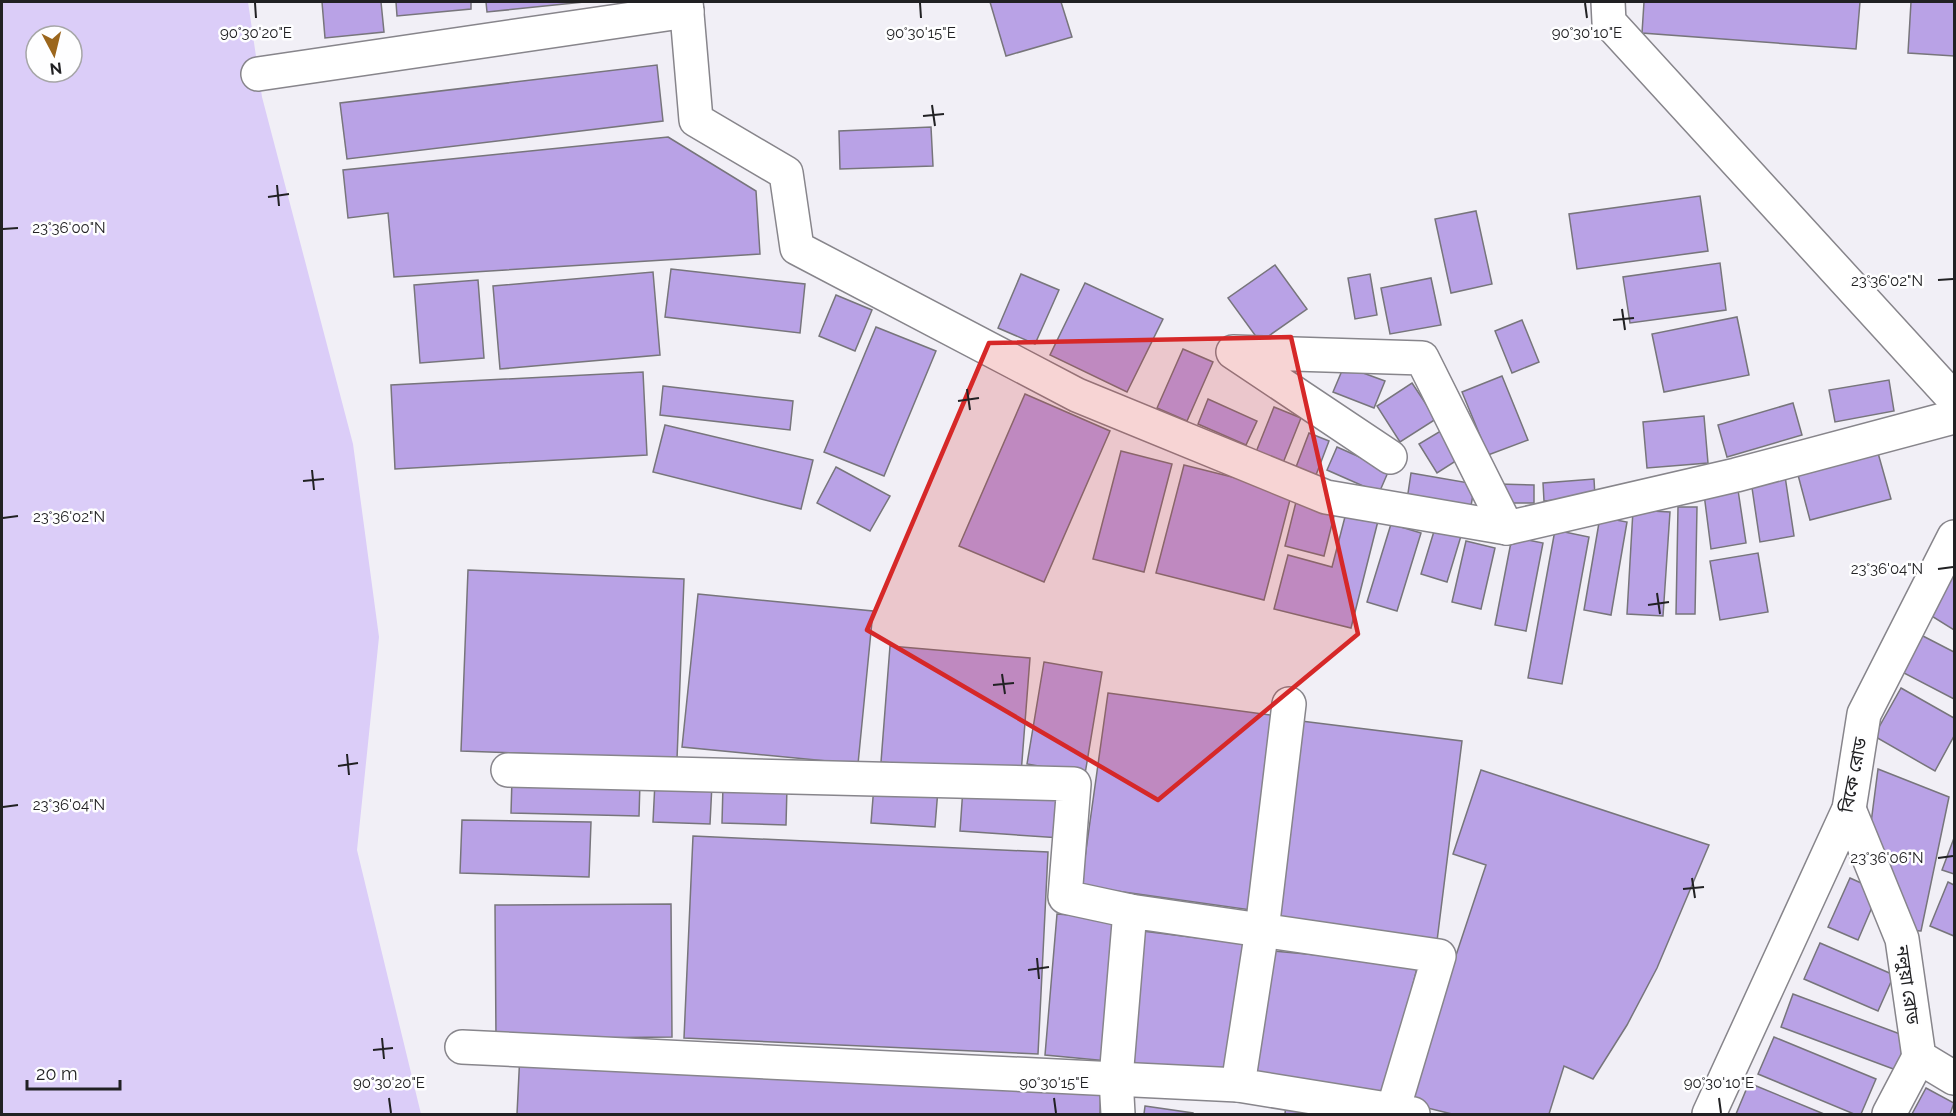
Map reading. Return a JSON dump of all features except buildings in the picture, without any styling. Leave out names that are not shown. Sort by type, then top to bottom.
[{"type":"street","points":[[1608,2],[1609,22],[1954,399]]},
{"type":"street","points":[[258,74],[687,6],[696,120],[786,173],[797,248],[1077,395],[1326,497],[1507,528],[1736,475],[1954,417]]},
{"type":"street","points":[[1390,457],[1233,352],[1422,358],[1507,528]]},
{"type":"street","name":"বিকে রোড","points":[[1709,1114],[1849,809],[1864,714],[1954,537]]},
{"type":"street","points":[[1238,1085],[1262,930],[1290,704]]},
{"type":"street","points":[[462,1047],[1116,1077],[1238,1085],[1403,1112],[1439,956],[1130,911],[1065,897],[1074,784],[507,770]]},
{"type":"street","name":"নলুয়া রোড","points":[[1849,809],[1902,939],[1918,1057]]},
{"type":"street","points":[[1118,1114],[1116,1077],[1130,911]]},
{"type":"street","points":[[1889,1114],[1918,1057],[1954,1078]]},
{"type":"highlighted area","points":[[1291,337],[1358,634],[1158,800],[867,630],[989,343]]},
{"type":"shaded area","points":[[2,2],[248,2],[262,97],[353,444],[379,637],[357,850],[421,1114],[2,1114]]}]
